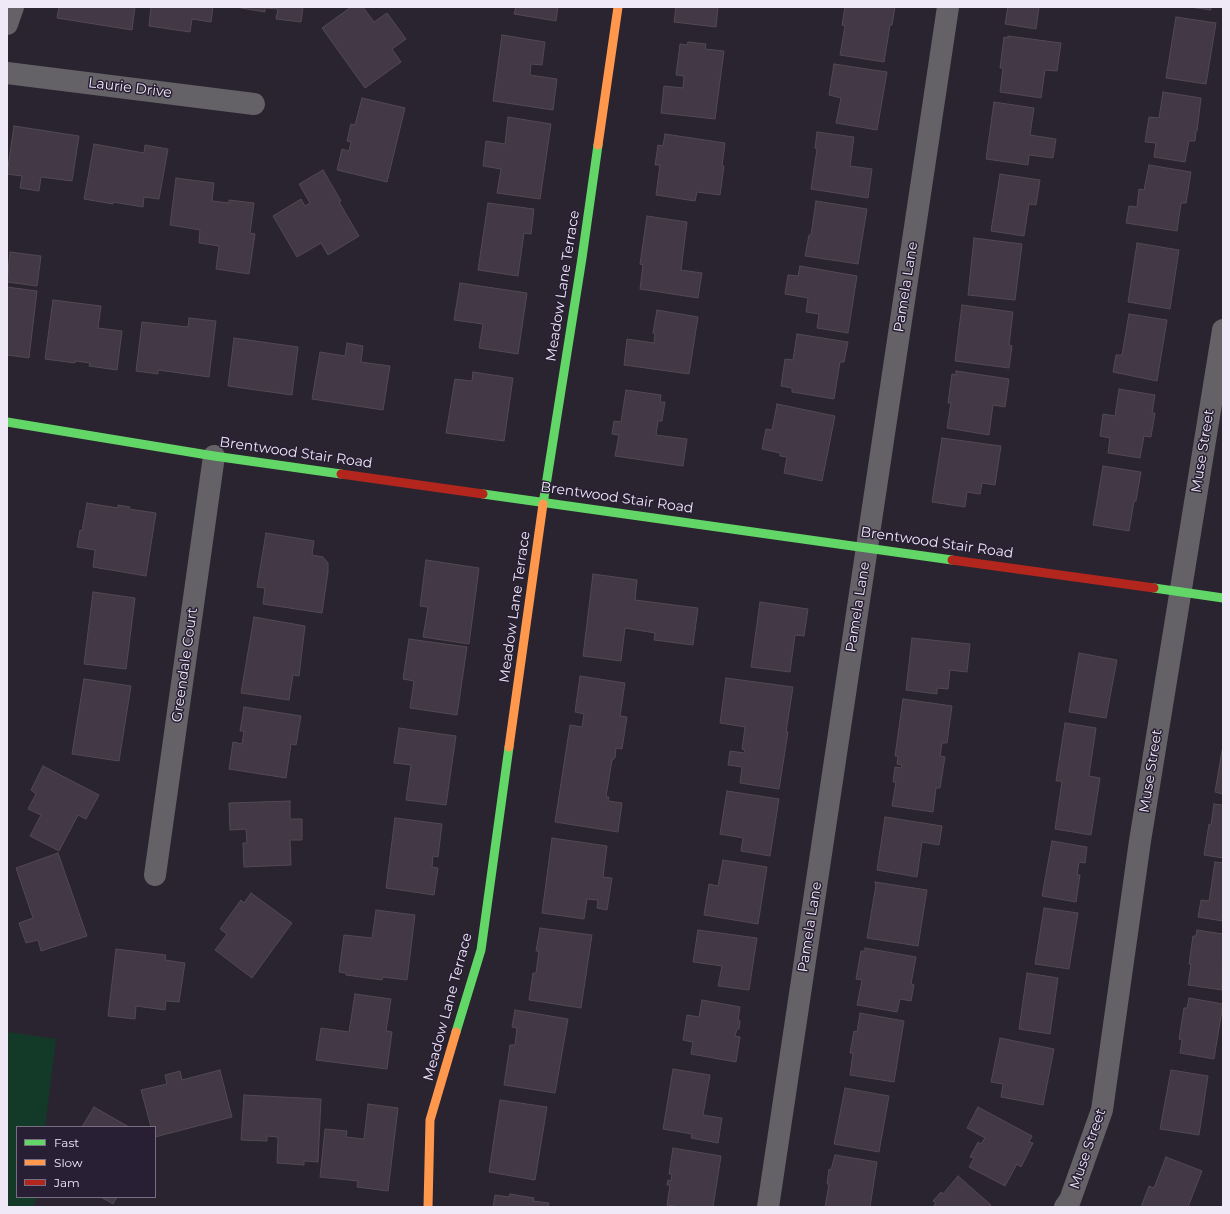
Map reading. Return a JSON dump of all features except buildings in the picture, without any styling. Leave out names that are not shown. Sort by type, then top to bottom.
[{"type":"main road","name":"Meadow Lane Terrace","points":[[428,1207],[430,1120],[481,950],[544,502],[582,258],[618,7]]},
{"type":"main road","name":"Brentwood Stair Road","points":[[7,422],[214,456],[1223,598]]},
{"type":"street","points":[[7,24],[13,7]]},
{"type":"street","name":"Pamela Lane","points":[[768,1207],[948,7]]},
{"type":"street","name":"Laurie Drive","points":[[7,73],[254,104]]},
{"type":"street","name":"Muse Street","points":[[1065,1207],[1070,1200],[1102,1110],[1140,841],[1223,330]]},
{"type":"street","name":"Greendale Court","points":[[156,875],[214,456]]},
{"type":"green space","points":[[7,1032],[56,1039],[45,1126],[16,1126],[16,1198],[36,1198],[34,1207],[7,1207]]},
{"type":"traffic: fast","points":[[543,504],[582,258],[598,145]]},
{"type":"traffic: fast","points":[[7,422],[214,456],[341,474]]},
{"type":"traffic: fast","points":[[483,494],[952,560]]},
{"type":"traffic: fast","points":[[1154,588],[1223,598]]},
{"type":"traffic: fast","points":[[456,1032],[481,950],[509,747]]},
{"type":"traffic: slow","points":[[598,145],[618,7]]},
{"type":"traffic: slow","points":[[509,747],[543,504]]},
{"type":"traffic: slow","points":[[428,1207],[430,1120],[456,1032]]},
{"type":"traffic: jam","points":[[341,474],[483,494]]},
{"type":"traffic: jam","points":[[952,560],[1154,588]]}]
